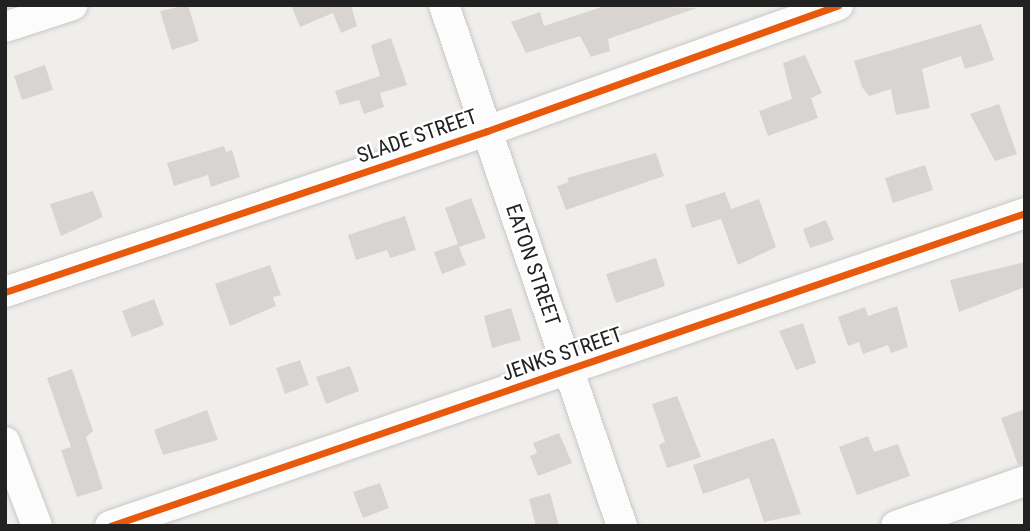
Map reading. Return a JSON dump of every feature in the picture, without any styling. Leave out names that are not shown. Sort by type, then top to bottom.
[{"type":"street","points":[[5,27],[73,5]]},
{"type":"street","name":"EATON STREET","points":[[444,5],[621,526]]},
{"type":"street","name":"SLADE STREET","points":[[5,292],[487,131],[838,5]]},
{"type":"street","name":"JENKS STREET","points":[[110,526],[1025,213]]},
{"type":"street","points":[[5,442],[37,526]]},
{"type":"street","points":[[896,526],[1025,481]]},
{"type":"building","points":[[188,5],[199,41],[172,50],[160,11]]},
{"type":"building","points":[[291,5],[351,5],[357,26],[341,33],[333,13],[300,27]]},
{"type":"building","points":[[608,5],[697,8],[608,39],[610,51],[591,57],[580,36],[526,53],[511,22],[540,12],[544,26]]},
{"type":"building","points":[[981,24],[994,60],[965,69],[961,56],[922,69],[930,108],[896,115],[891,89],[869,96],[862,87],[854,61]]},
{"type":"building","points":[[391,38],[407,85],[380,93],[384,107],[364,114],[359,100],[340,105],[335,91],[380,76],[371,45]]},
{"type":"building","points":[[805,55],[822,93],[811,98],[818,118],[768,136],[759,111],[792,99],[783,63]]},
{"type":"building","points":[[45,65],[53,90],[22,100],[14,76]]},
{"type":"building","points":[[999,104],[1017,154],[995,161],[970,114]]},
{"type":"building","points":[[224,146],[226,152],[232,150],[240,177],[211,187],[208,175],[174,186],[167,163]]},
{"type":"building","points":[[656,153],[664,176],[566,210],[557,186],[569,182],[567,178]]},
{"type":"building","points":[[925,165],[933,190],[893,203],[885,178]]},
{"type":"building","points":[[93,191],[103,217],[61,236],[50,204]]},
{"type":"building","points":[[725,192],[731,209],[759,199],[776,247],[738,265],[721,219],[692,228],[685,205]]},
{"type":"building","points":[[471,198],[486,238],[459,247],[466,265],[442,274],[434,252],[458,244],[445,208]]},
{"type":"building","points":[[405,216],[416,250],[390,258],[387,250],[356,260],[348,235]]},
{"type":"building","points":[[826,220],[834,240],[810,248],[803,229]]},
{"type":"building","points":[[656,258],[665,286],[616,303],[606,274]]},
{"type":"building","points":[[1025,262],[1025,287],[959,312],[950,280]]},
{"type":"building","points":[[270,265],[281,295],[273,297],[276,306],[230,326],[215,284]]},
{"type":"building","points":[[154,299],[164,325],[132,337],[122,311]]},
{"type":"building","points":[[897,306],[908,347],[891,353],[888,345],[863,354],[859,342],[848,346],[838,317],[865,307],[868,316]]},
{"type":"building","points":[[511,308],[521,340],[492,348],[484,316]]},
{"type":"building","points":[[803,323],[816,363],[796,370],[779,331]]},
{"type":"building","points":[[300,360],[309,385],[285,394],[276,368]]},
{"type":"building","points":[[350,366],[359,391],[326,404],[316,377]]},
{"type":"building","points":[[72,369],[93,431],[86,437],[103,489],[77,497],[61,450],[71,447],[47,378]]},
{"type":"building","points":[[677,396],[701,457],[667,468],[659,445],[665,442],[652,404]]},
{"type":"building","points":[[1025,409],[1025,464],[1018,465],[1001,418]]},
{"type":"building","points":[[207,410],[218,440],[163,455],[154,430]]},
{"type":"building","points":[[559,433],[572,463],[538,476],[530,456],[537,453],[533,443]]},
{"type":"building","points":[[868,436],[874,452],[898,444],[910,476],[857,495],[839,447]]},
{"type":"building","points":[[774,438],[801,514],[764,522],[749,478],[703,494],[693,465]]},
{"type":"building","points":[[380,483],[389,508],[363,518],[353,492]]},
{"type":"building","points":[[550,493],[559,526],[536,526],[529,499]]},
{"type":"cycle path","points":[[5,292],[487,131],[838,5]]},
{"type":"cycle path","points":[[110,526],[1025,213]]}]
